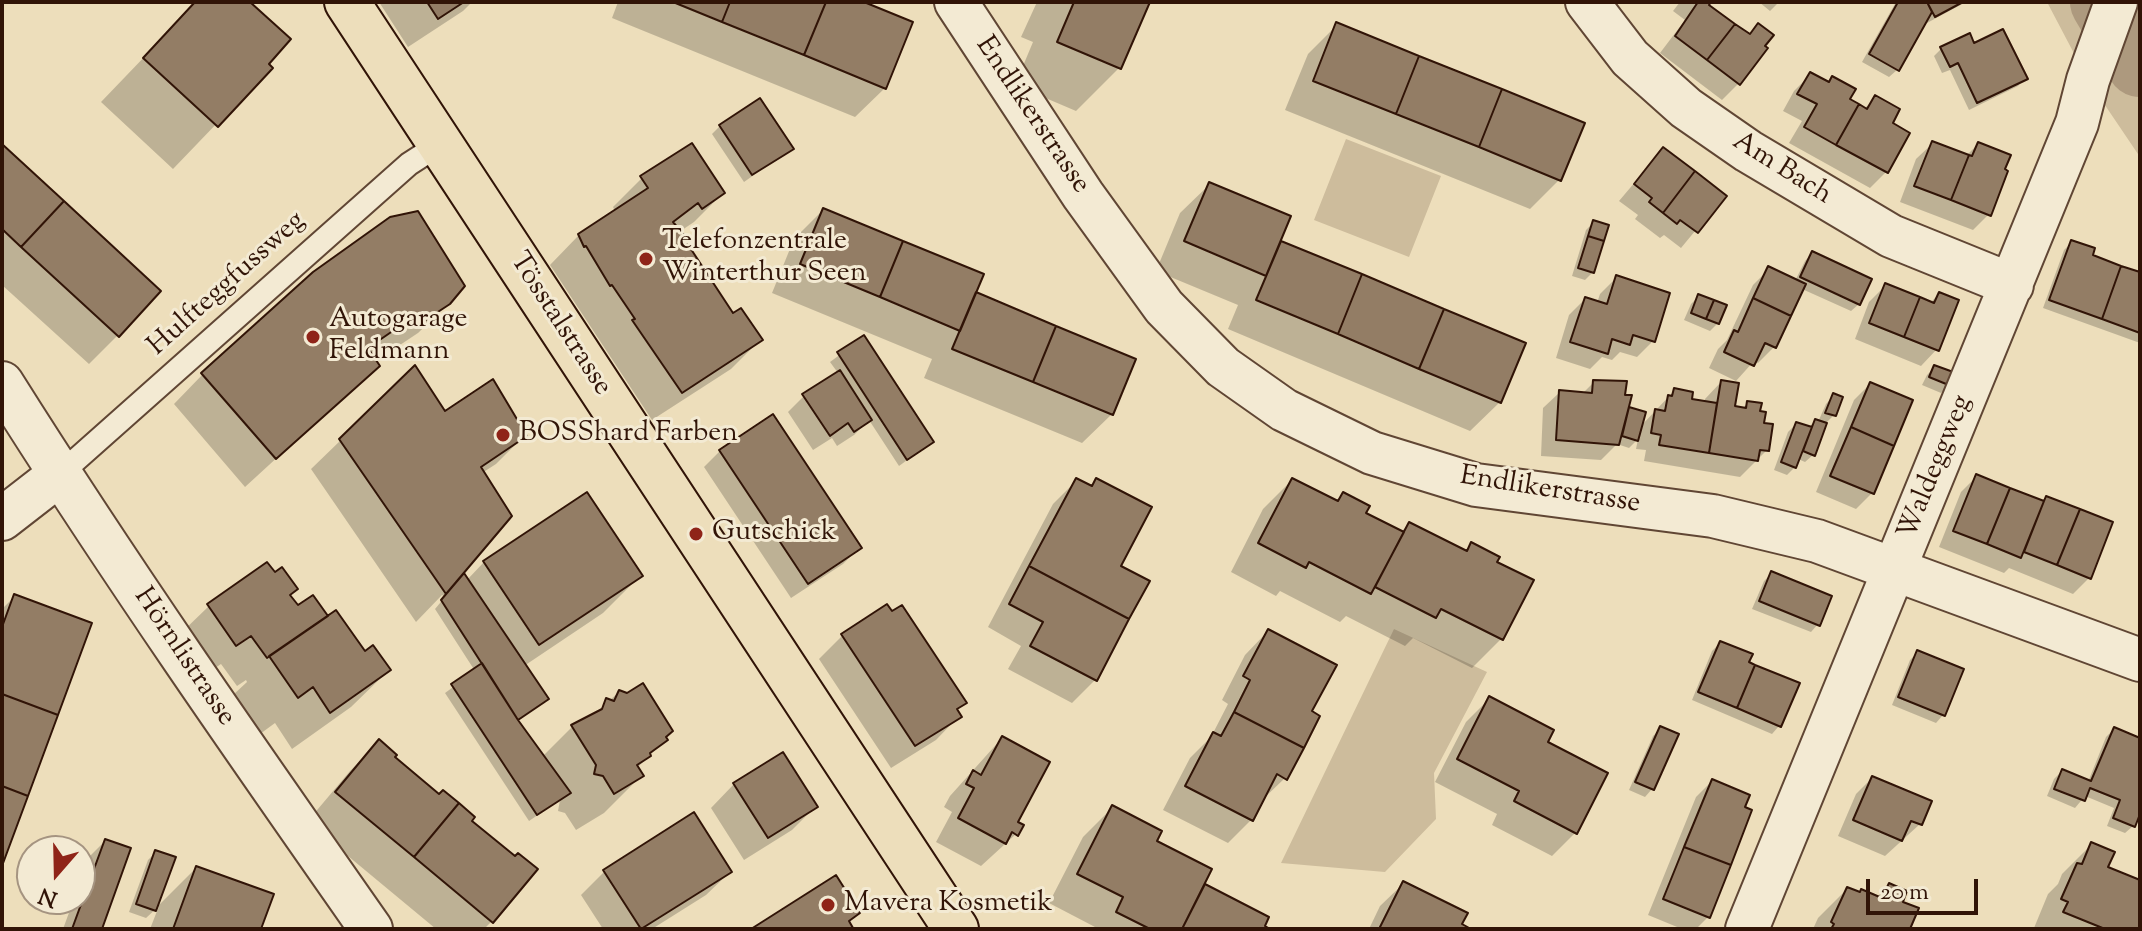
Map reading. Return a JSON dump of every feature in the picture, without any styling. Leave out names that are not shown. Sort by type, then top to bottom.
[{"type":"main road","name":"Tösstalstrasse","points":[[347,2],[956,929]]},
{"type":"street","name":"Endlikerstrasse","points":[[956,2],[1083,195],[1164,307],[1223,367],[1284,410],[1372,453],[1476,485],[1713,516],[1817,541],[2140,660]]},
{"type":"street","name":"Am Bach","points":[[1587,2],[1630,58],[1686,108],[1748,151],[1891,236],[2012,285]]},
{"type":"street","name":"Waldeggweg","points":[[1747,929],[2077,123],[2116,2]]},
{"type":"street","name":"Hörnlistrasse","points":[[2,383],[244,748],[371,929]]},
{"type":"street","points":[[2,519],[60,474]]},
{"type":"lane","name":"Hulfteggfussweg","points":[[60,474],[409,164],[440,144]]},
{"type":"shaded area","points":[[2047,2],[2140,2],[2140,157],[2088,80]]},
{"type":"shaded area","points":[[1346,139],[1441,176],[1409,257],[1314,220]]},
{"type":"shaded area","points":[[1394,629],[1487,672],[1434,773],[1436,819],[1385,872],[1281,863]]},
{"type":"building","points":[[195,2],[250,2],[291,39],[269,64],[273,68],[218,127],[143,58]]},
{"type":"building","points":[[427,2],[464,2],[438,19]]},
{"type":"building","points":[[673,2],[730,2],[722,22]]},
{"type":"building","points":[[730,2],[826,2],[804,55],[722,22]]},
{"type":"building","points":[[826,2],[864,2],[913,22],[886,89],[804,55]]},
{"type":"building","points":[[1074,2],[1150,2],[1121,69],[1057,42]]},
{"type":"building","points":[[1698,2],[1711,2],[1709,5],[1735,24],[1707,60],[1675,36]]},
{"type":"building","points":[[1898,2],[1927,2],[1932,12],[1899,71],[1869,54]]},
{"type":"building","points":[[1927,2],[1963,2],[1935,17]]},
{"type":"building","points":[[1336,22],[1419,56],[1396,114],[1313,81]]},
{"type":"building","points":[[1758,23],[1774,35],[1740,85],[1707,60],[1735,24],[1750,34]]},
{"type":"building","points":[[2003,29],[2028,79],[1977,103],[1958,63],[1950,67],[1940,47],[1970,33],[1974,43]]},
{"type":"building","points":[[1419,56],[1502,89],[1479,147],[1396,114]]},
{"type":"building","points":[[1810,72],[1829,82],[1832,76],[1856,89],[1850,99],[1859,104],[1836,145],[1804,127],[1817,104],[1797,94]]},
{"type":"building","points":[[1502,89],[1585,123],[1561,181],[1479,147]]},
{"type":"building","points":[[1875,95],[1900,109],[1893,123],[1910,133],[1888,173],[1836,145],[1859,104],[1867,109]]},
{"type":"building","points":[[760,98],[794,149],[752,175],[719,125]]},
{"type":"building","points":[[1932,141],[1969,155],[1951,200],[1914,186]]},
{"type":"building","points":[[1978,142],[2011,155],[1991,216],[1951,200],[1969,155],[1972,156]]},
{"type":"building","name":"Telefonzentrale Winterthur Seen","points":[[692,143],[725,193],[702,209],[698,203],[673,222],[733,313],[741,308],[763,340],[682,393],[578,234],[648,188],[640,176]]},
{"type":"building","points":[[2,144],[64,201],[21,247],[2,229]]},
{"type":"building","points":[[1663,147],[1695,171],[1663,213],[1649,202],[1652,198],[1634,184]]},
{"type":"building","points":[[1695,171],[1727,196],[1698,233],[1680,220],[1677,224],[1663,213]]},
{"type":"building","points":[[1209,182],[1291,216],[1266,276],[1184,241]]},
{"type":"building","points":[[64,201],[161,291],[119,337],[21,247]]},
{"type":"building","points":[[823,208],[903,241],[880,297],[800,264]]},
{"type":"building","name":"Autogarage Feldmann","points":[[418,211],[465,286],[450,304],[418,325],[413,317],[368,348],[380,366],[276,459],[201,373],[313,272],[390,217]]},
{"type":"building","points":[[1593,220],[1609,225],[1604,241],[1588,236]]},
{"type":"building","points":[[1588,236],[1604,241],[1594,273],[1578,268]]},
{"type":"building","points":[[2071,240],[2095,248],[2093,255],[2121,266],[2102,319],[2049,300]]},
{"type":"building","points":[[903,241],[984,274],[960,331],[880,297]]},
{"type":"building","points":[[1281,241],[1362,274],[1338,334],[1256,300]]},
{"type":"building","points":[[1812,251],[1872,279],[1860,305],[1800,277]]},
{"type":"building","points":[[1768,266],[1806,284],[1791,316],[1753,298]]},
{"type":"building","points":[[2121,266],[2140,272],[2140,333],[2102,319]]},
{"type":"building","points":[[1362,274],[1444,309],[1419,369],[1338,334]]},
{"type":"building","points":[[1616,275],[1670,293],[1655,342],[1633,335],[1630,345],[1612,339],[1608,354],[1570,342],[1585,297],[1607,304]]},
{"type":"building","points":[[1885,283],[1920,297],[1904,337],[1869,323]]},
{"type":"building","points":[[976,292],[1056,326],[1033,382],[952,349]]},
{"type":"building","points":[[1939,292],[1959,300],[1939,351],[1904,337],[1920,297],[1934,303]]},
{"type":"building","points":[[1698,294],[1714,300],[1706,319],[1691,313]]},
{"type":"building","points":[[1753,298],[1791,316],[1776,348],[1765,343],[1754,366],[1724,352],[1734,330],[1738,332]]},
{"type":"building","points":[[1714,300],[1727,305],[1719,324],[1706,319]]},
{"type":"building","points":[[1444,309],[1526,343],[1501,403],[1419,369]]},
{"type":"building","points":[[1056,326],[1136,359],[1113,415],[1033,382]]},
{"type":"building","points":[[864,335],[934,442],[907,460],[837,352]]},
{"type":"building","points":[[415,365],[445,411],[493,379],[527,436],[481,467],[512,516],[446,594],[339,439]]},
{"type":"building","points":[[1934,365],[1956,373],[1951,386],[1929,377]]},
{"type":"building","points":[[840,370],[872,420],[854,432],[848,423],[830,436],[802,394]]},
{"type":"building","points":[[1593,380],[1627,381],[1625,395],[1632,395],[1619,445],[1556,440],[1559,390],[1592,393]]},
{"type":"building","points":[[1721,380],[1739,383],[1735,406],[1746,408],[1747,401],[1762,403],[1760,411],[1766,412],[1764,423],[1773,424],[1769,451],[1760,450],[1758,461],[1709,453]]},
{"type":"building","points":[[1870,382],[1913,400],[1894,446],[1851,427]]},
{"type":"building","points":[[1674,388],[1693,392],[1692,399],[1717,403],[1709,453],[1659,445],[1661,435],[1651,433],[1655,409],[1665,411],[1668,395],[1672,396]]},
{"type":"building","points":[[1833,393],[1843,397],[1836,416],[1825,413]]},
{"type":"building","points":[[1629,407],[1646,412],[1638,441],[1622,436]]},
{"type":"building","points":[[773,414],[862,548],[808,584],[719,450]]},
{"type":"building","points":[[1815,419],[1827,423],[1815,456],[1803,451]]},
{"type":"building","points":[[1796,422],[1812,427],[1796,468],[1781,462]]},
{"type":"building","points":[[1851,427],[1894,446],[1874,494],[1830,476]]},
{"type":"building","points":[[1976,474],[2010,488],[1987,544],[1953,531]]},
{"type":"building","points":[[1076,478],[1092,486],[1096,478],[1152,507],[1121,566],[1150,581],[1129,619],[1029,566]]},
{"type":"building","points":[[1292,478],[1338,501],[1343,492],[1370,506],[1366,513],[1404,532],[1371,594],[1309,562],[1306,568],[1258,543]]},
{"type":"building","points":[[2010,488],[2044,501],[2021,558],[1987,544]]},
{"type":"building","points":[[587,492],[643,576],[539,645],[483,561]]},
{"type":"building","points":[[2046,496],[2080,509],[2057,565],[2024,552]]},
{"type":"building","points":[[2080,509],[2113,522],[2091,579],[2057,565]]},
{"type":"building","points":[[1409,522],[1467,551],[1471,542],[1500,557],[1497,562],[1534,580],[1503,640],[1441,609],[1436,618],[1375,587]]},
{"type":"building","points":[[267,562],[275,572],[282,567],[298,589],[290,595],[298,605],[313,595],[328,616],[267,658],[251,636],[236,646],[207,604]]},
{"type":"building","points":[[1029,566],[1129,619],[1097,681],[1030,646],[1043,622],[1009,604]]},
{"type":"building","points":[[1771,571],[1832,596],[1820,626],[1759,601]]},
{"type":"building","points":[[464,573],[549,699],[518,720],[441,600]]},
{"type":"building","points":[[14,594],[92,623],[58,715],[2,694],[2,627]]},
{"type":"building","points":[[887,604],[892,611],[902,605],[967,703],[957,709],[962,717],[915,746],[841,634]]},
{"type":"building","points":[[336,610],[365,651],[373,645],[391,670],[330,713],[313,687],[298,698],[269,656]]},
{"type":"building","points":[[1268,629],[1337,665],[1312,711],[1320,716],[1304,748],[1234,712],[1250,680],[1243,676]]},
{"type":"building","points":[[1720,641],[1753,654],[1749,662],[1755,665],[1737,708],[1698,692]]},
{"type":"building","points":[[1917,650],[1964,669],[1945,716],[1898,697]]},
{"type":"building","points":[[482,663],[518,720],[571,793],[537,815],[451,684]]},
{"type":"building","points":[[1755,665],[1800,683],[1781,727],[1737,708]]},
{"type":"building","points":[[643,683],[673,731],[666,737],[668,740],[637,765],[644,776],[614,794],[603,776],[594,774],[596,765],[571,725],[602,709],[606,698],[614,701],[619,690],[627,693]]},
{"type":"building","points":[[2,694],[58,715],[28,796],[2,786]]},
{"type":"building","points":[[1489,696],[1554,730],[1548,742],[1608,773],[1577,834],[1514,801],[1519,791],[1457,759]]},
{"type":"building","points":[[1234,712],[1304,748],[1287,780],[1277,774],[1253,821],[1185,786],[1213,732],[1221,736]]},
{"type":"building","points":[[1660,726],[1679,734],[1654,790],[1635,782]]},
{"type":"building","points":[[2114,727],[2140,738],[2140,814],[2135,827],[2113,818],[2120,800],[2090,788],[2085,801],[2054,789],[2062,769],[2091,781]]},
{"type":"building","points":[[1002,736],[1050,762],[1018,822],[1024,825],[1018,836],[1012,832],[1006,844],[958,818],[974,788],[966,784],[973,770],[981,775]]},
{"type":"building","points":[[379,739],[397,755],[395,757],[439,794],[443,790],[459,803],[414,857],[335,792]]},
{"type":"building","points":[[783,752],[818,807],[768,838],[733,783]]},
{"type":"building","points":[[1872,776],[1932,801],[1922,825],[1911,821],[1902,841],[1853,820]]},
{"type":"building","points":[[1712,779],[1750,795],[1745,807],[1752,810],[1731,865],[1684,847]]},
{"type":"building","points":[[2,786],[28,796],[2,866]]},
{"type":"building","points":[[459,803],[475,817],[472,821],[515,856],[518,853],[538,869],[493,923],[414,857]]},
{"type":"building","points":[[1112,805],[1162,831],[1157,841],[1212,869],[1182,929],[1150,929],[1116,912],[1123,897],[1077,874]]},
{"type":"building","points":[[694,812],[732,872],[641,929],[603,870]]},
{"type":"building","points":[[105,839],[131,848],[102,929],[72,929],[77,915],[96,915],[96,864]]},
{"type":"building","points":[[2091,842],[2115,852],[2108,867],[2140,880],[2140,929],[2105,929],[2063,912],[2068,902],[2061,899],[2077,863],[2082,864]]},
{"type":"building","points":[[1684,847],[1731,865],[1710,918],[1663,899]]},
{"type":"building","points":[[155,850],[176,857],[156,911],[136,904]]},
{"type":"building","points":[[196,866],[274,894],[261,929],[173,929]]},
{"type":"building","points":[[836,875],[860,913],[849,921],[853,928],[751,929]]},
{"type":"building","points":[[1403,881],[1468,913],[1462,924],[1471,929],[1379,929]]},
{"type":"building","points":[[1889,883],[1907,891],[1903,902],[1919,908],[1910,929],[1831,929],[1834,924],[1831,922],[1847,887],[1882,898]]},
{"type":"building","points":[[1205,884],[1269,917],[1265,926],[1270,929],[1182,929]]},
{"type":"waterway","points":[[2104,2],[2140,63]]},
{"type":"place","name":"Telefonzentrale Winterthur Seen","points":[[646,259]]},
{"type":"place","name":"Autogarage Feldmann","points":[[313,337]]},
{"type":"place","name":"BOSShard Farben","points":[[503,435]]},
{"type":"place","name":"Gutschick","points":[[696,534]]},
{"type":"place","name":"Mavera Kosmetik","points":[[828,905]]}]
